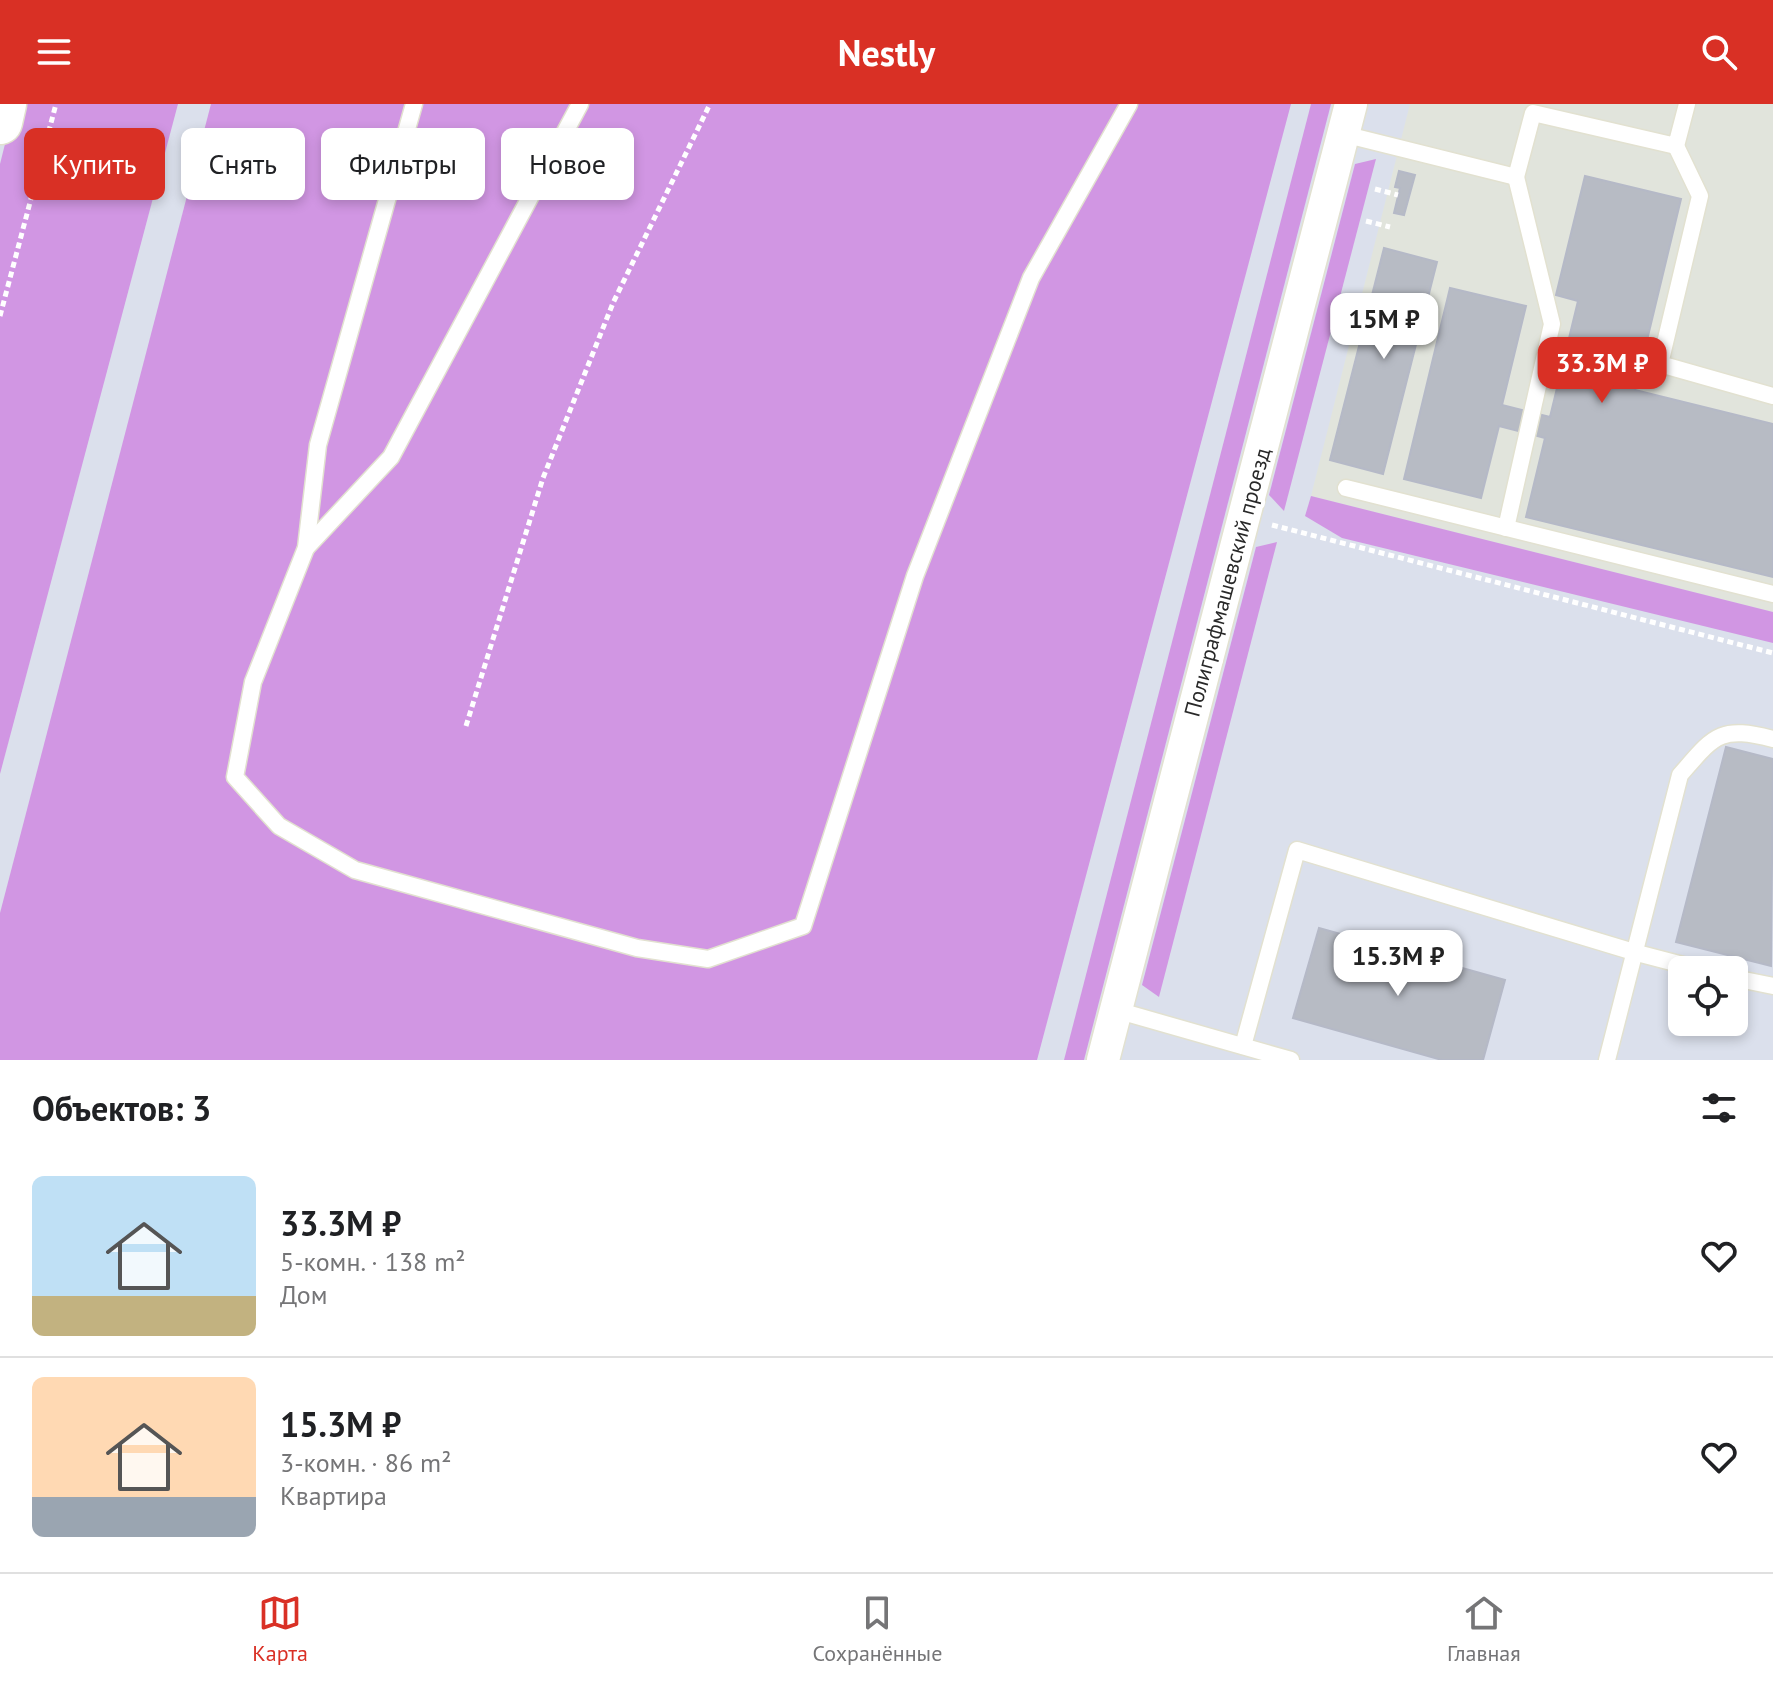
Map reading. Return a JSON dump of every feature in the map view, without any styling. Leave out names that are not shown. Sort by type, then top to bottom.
[{"type":"street","points":[[0,122],[4,104]]},
{"type":"street","name":"Полиграфмашевский проезд","points":[[1103,1060],[1347,119]]},
{"type":"lane","points":[[414,104],[318,445],[306,548],[253,682],[235,777],[279,826],[355,870],[637,948],[708,959],[803,926],[915,576],[1031,278],[1129,104]]},
{"type":"lane","points":[[306,548],[391,457],[580,104]]},
{"type":"lane","points":[[1687,104],[1676,146],[1700,196],[1660,364],[1773,396]]},
{"type":"lane","points":[[1506,528],[1552,324],[1516,177],[1533,113],[1676,146]]},
{"type":"lane","points":[[1347,119],[1516,177]]},
{"type":"lane","points":[[1346,488],[1773,594]]},
{"type":"lane","points":[[1607,1060],[1637,953],[1680,775],[1712,738],[1742,731],[1773,739]]},
{"type":"lane","points":[[1243,1046],[1297,850],[1668,961]]},
{"type":"lane","points":[[1748,981],[1773,986]]},
{"type":"lane","points":[[1116,1010],[1291,1060]]},
{"type":"path","points":[[0,316],[14,274],[56,104]]},
{"type":"path","points":[[466,726],[555,449],[613,303],[710,104]]},
{"type":"path","points":[[1375,189],[1398,195]]},
{"type":"path","points":[[1366,221],[1390,227]]},
{"type":"path","points":[[1243,518],[1773,653]]},
{"type":"shaded area","points":[[15,104],[178,104],[165,153],[165,128],[24,128],[24,200],[152,200],[0,774],[0,164]]},
{"type":"shaded area","points":[[211,104],[1291,104],[1037,1060],[0,1060],[0,913],[186,200],[305,200],[305,128],[205,128]]},
{"type":"shaded area","points":[[1311,104],[1331,104],[1084,1060],[1064,1060]]},
{"type":"shaded area","points":[[1410,104],[1773,104],[1773,612],[1311,496]]},
{"type":"shaded area","points":[[1376,159],[1284,511],[1269,495],[1355,164]]},
{"type":"shaded area","points":[[1311,496],[1773,612],[1773,643],[1342,538],[1305,516]]},
{"type":"shaded area","points":[[1277,542],[1159,997],[1142,985],[1256,547]]},
{"type":"building","points":[[1399,171],[1415,175],[1404,215],[1394,213],[1400,188],[1395,187]]},
{"type":"building","points":[[1585,176],[1681,199],[1635,390],[1773,424],[1773,577],[1526,517],[1545,438],[1499,426],[1481,498],[1404,479],[1450,288],[1526,306],[1502,405],[1550,417],[1578,301],[1556,295]]},
{"type":"building","points":[[1384,248],[1437,262],[1383,474],[1330,460]]},
{"type":"building","points":[[1726,747],[1773,759],[1771,966],[1748,960],[1748,956],[1731,956],[1676,942]]},
{"type":"building","points":[[1319,928],[1505,980],[1483,1060],[1442,1060],[1293,1018]]}]
